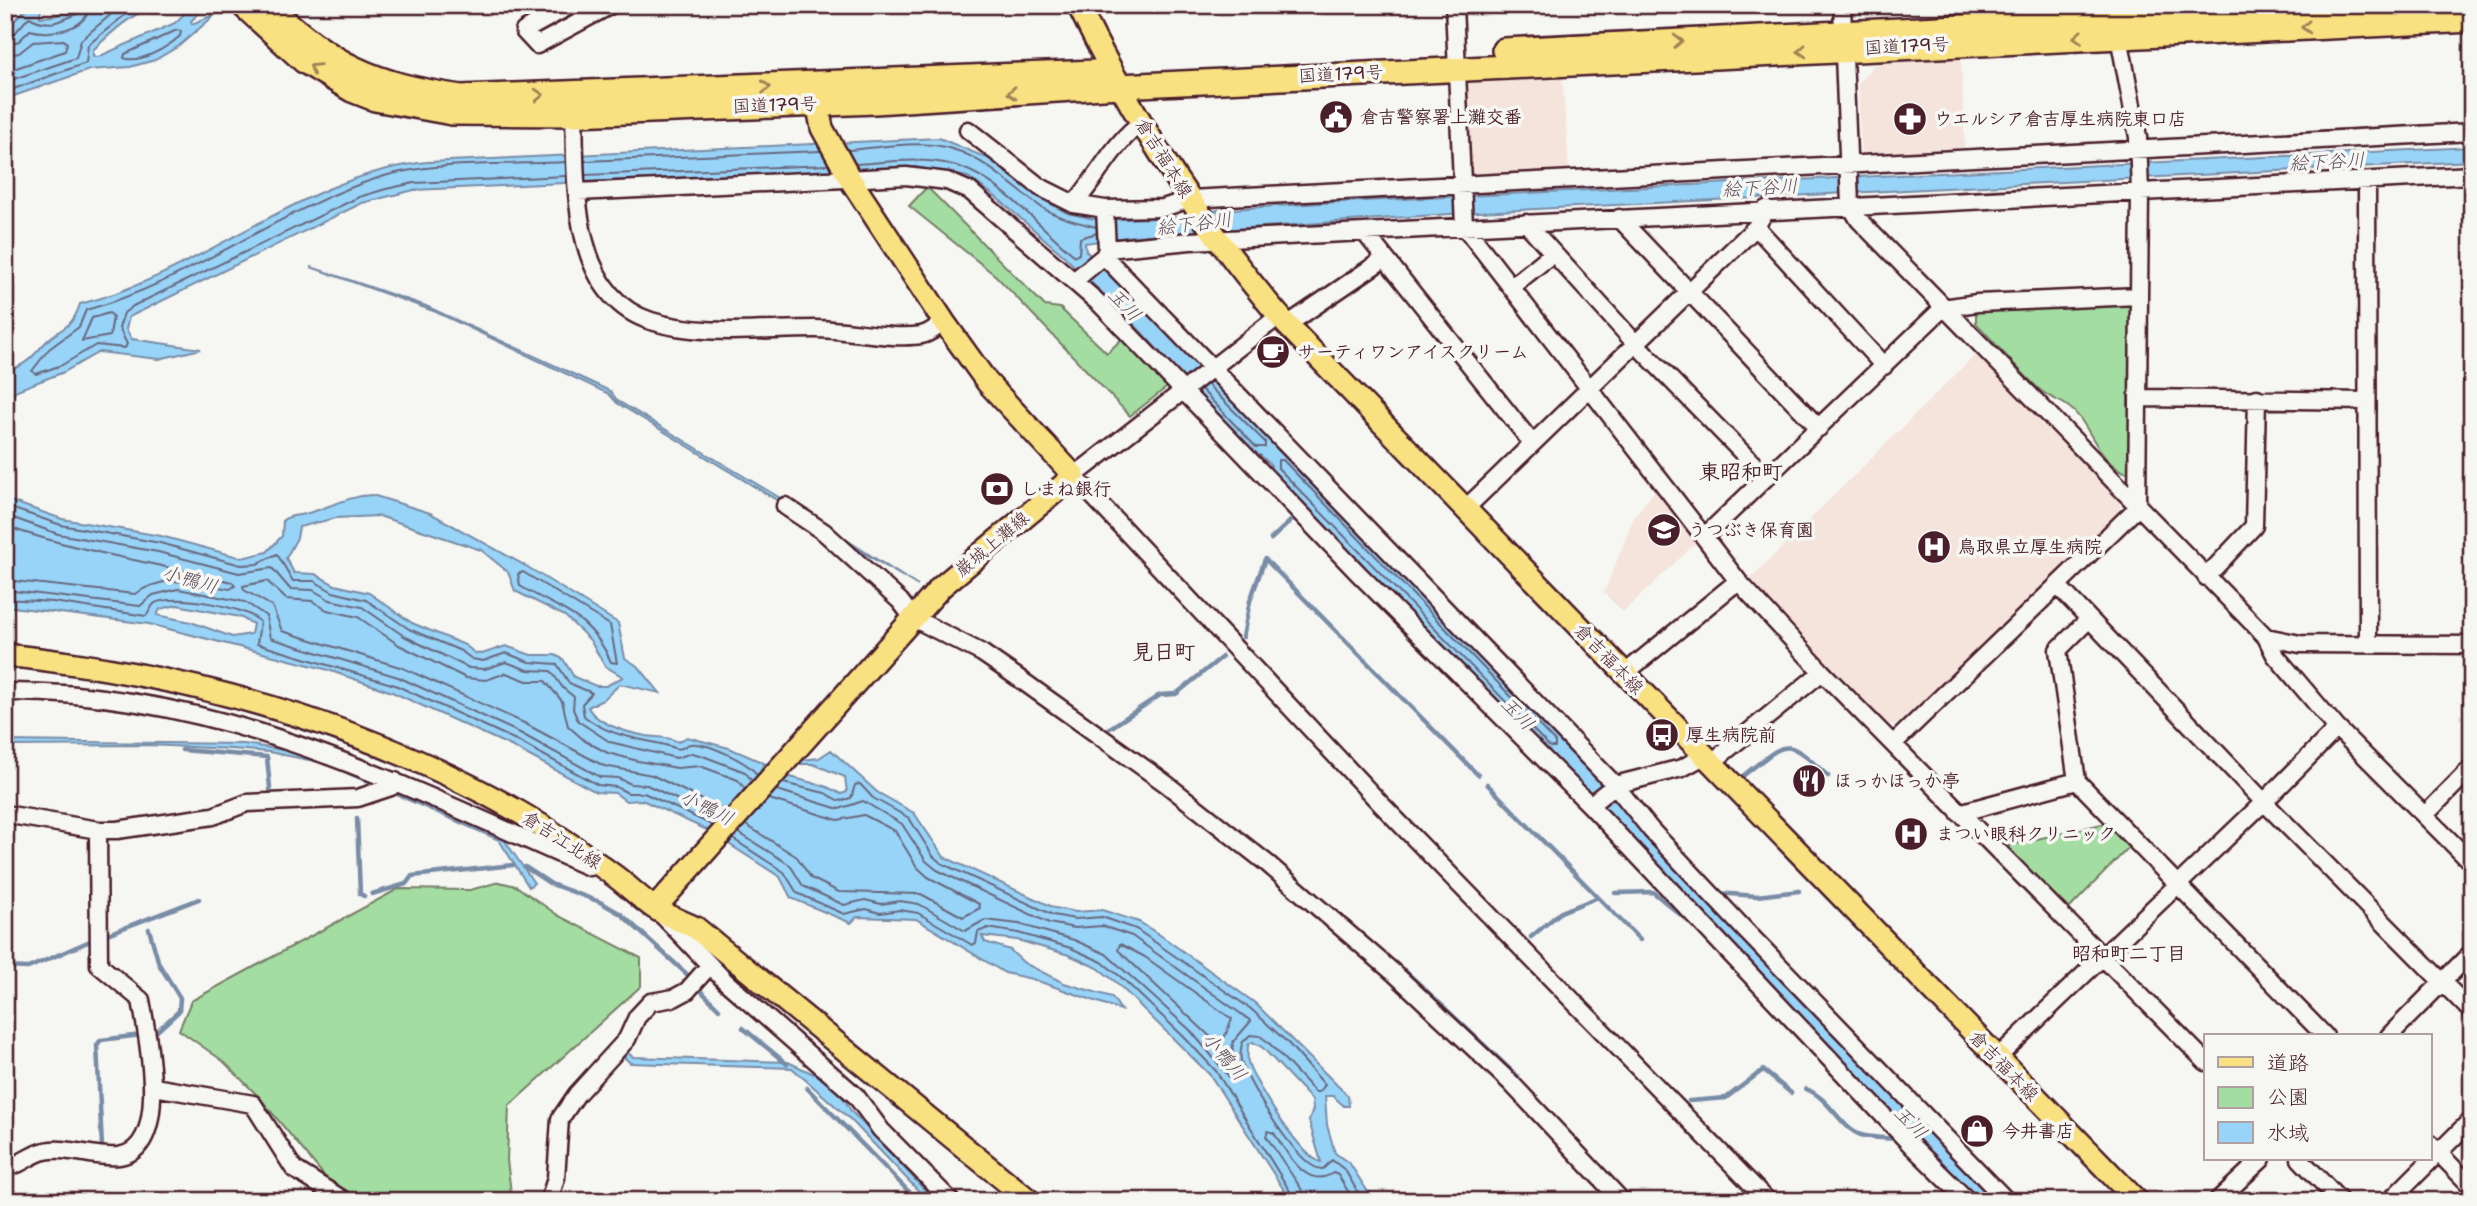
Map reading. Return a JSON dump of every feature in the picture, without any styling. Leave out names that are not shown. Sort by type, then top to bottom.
[{"type":"highway","name":"国道179号","points":[[243,5],[304,61],[352,90],[375,99],[452,113],[574,103],[815,94],[1844,40],[2116,19],[2392,5]]},
{"type":"highway","name":"国道179号","points":[[267,5],[320,51],[345,66],[398,87],[488,98],[574,103]]},
{"type":"highway","name":"国道179号","points":[[2116,19],[2472,20]]},
{"type":"main road","name":"倉吉福本線","points":[[1078,5],[1115,79],[1191,202],[1214,236],[1283,320],[1464,510],[2137,1201]]},
{"type":"main road","points":[[815,94],[822,128],[849,177],[944,322],[987,382],[1074,476]]},
{"type":"main road","name":"巌城上灘線","points":[[654,908],[941,587],[1074,476]]},
{"type":"main road","name":"倉吉江北線","points":[[5,655],[38,658],[192,685],[319,721],[396,751],[519,812],[597,863],[654,908],[696,928],[1030,1201]]},
{"type":"street","points":[[571,5],[524,31],[537,45],[611,5]]},
{"type":"street","points":[[1454,5],[1463,222],[1738,581],[1959,813],[2204,1060]]},
{"type":"street","points":[[1842,5],[1850,200],[1859,220],[2137,508],[2266,637],[2275,655],[2337,727],[2472,863]]},
{"type":"street","points":[[1894,743],[2137,508],[2140,187],[2138,154],[2116,19]]},
{"type":"street","points":[[574,103],[577,190],[587,250],[602,286],[618,302],[651,321],[703,329],[835,329],[905,337],[924,335],[944,322]]},
{"type":"street","points":[[1074,204],[1099,175],[1126,133],[1142,122]]},
{"type":"street","points":[[968,130],[1040,187],[1074,204],[1105,209],[1163,208],[1191,202],[2138,154],[2472,132]]},
{"type":"street","points":[[1075,280],[1105,253],[1214,236],[1366,233],[1463,222],[1526,223],[1619,218],[1766,209],[1850,200],[2472,175]]},
{"type":"street","points":[[577,190],[849,177],[925,177],[947,181],[970,191],[1075,280],[1184,388],[1590,805],[1913,1147],[1968,1201]]},
{"type":"street","points":[[2367,181],[2368,643]]},
{"type":"street","points":[[1105,209],[1105,253],[1209,369],[1615,785],[1651,830],[1746,931],[2007,1201]]},
{"type":"street","points":[[1464,510],[1756,227],[1766,209]]},
{"type":"street","points":[[1619,218],[1819,428]]},
{"type":"street","points":[[1526,223],[1636,344],[1766,477]]},
{"type":"street","points":[[1756,227],[1884,366]]},
{"type":"street","points":[[1366,233],[1532,443]]},
{"type":"street","points":[[1511,287],[1552,254]]},
{"type":"street","points":[[1384,259],[1283,320],[1209,369],[1074,476],[1379,802],[1768,1201]]},
{"type":"street","points":[[1704,537],[1944,308],[1977,303],[2139,296]]},
{"type":"street","points":[[2138,398],[2367,401]]},
{"type":"street","points":[[2206,577],[2254,526],[2257,398]]},
{"type":"street","points":[[785,506],[824,532],[900,601],[909,622],[982,653],[1165,783],[1268,863],[1394,973],[1511,1083],[1622,1201]]},
{"type":"street","points":[[1624,674],[1738,581]]},
{"type":"street","points":[[2058,586],[2264,802],[2472,1012]]},
{"type":"street","points":[[2089,619],[2058,650],[2077,781],[2323,1034]]},
{"type":"street","points":[[2266,637],[2300,644],[2472,645]]},
{"type":"street","points":[[5,666],[38,658]]},
{"type":"street","points":[[1590,805],[1615,785],[1707,760],[1822,672]]},
{"type":"street","points":[[5,692],[53,692],[114,698],[192,713],[313,747],[589,867],[597,863]]},
{"type":"street","points":[[1997,1058],[2180,884],[2337,727]]},
{"type":"street","points":[[2426,814],[2472,767]]},
{"type":"street","points":[[5,814],[98,830],[213,816],[247,803],[358,798],[391,787],[395,781]]},
{"type":"street","points":[[1959,813],[2077,781]]},
{"type":"street","points":[[5,1167],[24,1163],[43,1152],[116,1156],[130,1153],[142,1142],[154,1087],[141,1000],[99,965],[98,830]]},
{"type":"street","points":[[654,908],[710,965],[856,1096],[881,1130],[951,1201]]},
{"type":"street","points":[[2391,1034],[2472,952]]},
{"type":"street","points":[[549,1201],[556,1178],[560,1119],[577,1094],[627,1039],[637,1017],[651,1002],[674,998],[687,991],[710,965]]},
{"type":"street","points":[[154,1087],[253,1104],[294,1169],[345,1201]]},
{"type":"street","points":[[2472,1119],[2434,1148],[2472,1187]]},
{"type":"street","points":[[2217,1201],[2261,1160]]},
{"type":"street","points":[[2301,1160],[2340,1201]]},
{"type":"street","points":[[2390,1201],[2424,1160]]},
{"type":"shaded area","points":[[1961,55],[1965,153],[1864,157],[1861,154],[1858,84],[1877,61]]},
{"type":"shaded area","points":[[1562,76],[1569,169],[1476,176],[1466,169],[1463,88],[1467,81]]},
{"type":"shaded area","name":"鳥取県立厚生病院","points":[[1976,354],[2119,501],[2121,514],[1920,709],[1901,724],[1881,724],[1748,581]]},
{"type":"shaded area","points":[[1659,485],[1700,539],[1623,612],[1604,593],[1634,517]]},
{"type":"green space","points":[[927,187],[1045,306],[1060,308],[1107,353],[1125,336],[1170,385],[1130,416],[996,276],[909,206]]},
{"type":"green space","points":[[2129,302],[2133,307],[2133,392],[2128,393],[2128,405],[2133,406],[2131,472],[2128,473],[2119,470],[2105,457],[2074,412],[2040,390],[2007,357],[1976,323],[1976,309]]},
{"type":"green space","points":[[2110,822],[2131,845],[2066,912],[2003,847]]},
{"type":"green space","points":[[499,882],[516,886],[559,916],[641,958],[641,986],[509,1106],[507,1160],[512,1201],[345,1201],[259,1097],[223,1061],[179,1030],[191,1001],[398,889],[470,890]]},
{"type":"water","points":[[30,5],[41,5],[40,17],[54,16],[82,5],[157,5],[131,18],[108,36],[93,50],[93,56],[98,57],[175,23],[193,5],[207,5],[191,21],[192,24],[216,14],[179,46],[155,60],[130,67],[89,70],[5,99],[5,30]]},
{"type":"water","points":[[939,138],[992,160],[1045,201],[1067,213],[1099,220],[1181,217],[1218,210],[1321,203],[2472,147],[2472,161],[1479,212],[1134,236],[1085,243],[1086,251],[1447,619],[2000,1201],[1975,1201],[1270,470],[1271,465],[1260,455],[1254,455],[1135,325],[1063,255],[996,197],[968,177],[915,167],[414,190],[362,203],[129,317],[126,329],[132,339],[201,349],[159,359],[99,352],[64,372],[17,390],[5,404],[5,373],[27,361],[69,324],[80,304],[167,272],[295,204],[338,185],[383,170],[428,162]]},
{"type":"water","points":[[311,267],[426,306],[610,391],[618,401],[802,511],[918,586],[617,403],[609,394],[436,312]]},
{"type":"water","name":"小鴨川","points":[[372,495],[430,513],[526,566],[618,623],[625,658],[639,667],[660,693],[620,684],[603,700],[588,707],[605,723],[631,733],[678,742],[687,737],[729,748],[766,764],[819,758],[831,750],[877,792],[914,813],[944,857],[1055,908],[1076,912],[1102,910],[1139,922],[1160,935],[1255,1003],[1348,1096],[1349,1106],[1344,1106],[1333,1096],[1325,1096],[1327,1125],[1335,1153],[1350,1164],[1370,1195],[1369,1201],[1291,1201],[1210,1075],[1117,983],[1098,968],[1069,955],[1017,940],[982,936],[985,942],[1010,950],[1024,963],[1064,983],[1112,997],[1121,1010],[1032,979],[1005,973],[916,919],[857,917],[851,923],[791,898],[780,877],[707,830],[642,800],[626,801],[615,793],[596,792],[513,747],[392,692],[325,669],[149,624],[5,606],[5,499],[62,519],[161,536],[242,558],[267,552],[282,536],[283,520],[286,518]],"holes":[[[379,516],[481,550],[508,572],[515,591],[565,616],[590,640],[605,666],[623,677],[606,686],[596,686],[574,677],[563,659],[555,655],[531,655],[506,646],[482,654],[475,653],[465,645],[412,623],[369,593],[335,585],[315,574],[294,573],[286,558],[297,538],[299,527],[336,518]],[[177,605],[240,617],[253,624],[251,634],[232,637],[191,622],[157,615],[160,609]],[[764,764],[813,764],[845,777],[847,792],[841,794],[827,787],[761,769]],[[1253,1042],[1263,1048],[1312,1100],[1313,1109],[1309,1121],[1321,1162],[1302,1148],[1269,1102],[1248,1062],[1248,1045]]]},
{"type":"water","points":[[5,741],[244,744],[330,761],[501,835],[534,883],[529,887],[499,840],[324,763],[269,752],[231,749],[148,745],[5,746]]},
{"type":"water","points":[[1405,969],[1520,1077],[1403,971]]},
{"type":"water","points":[[627,1052],[633,1057],[788,1062],[814,1074],[824,1075],[840,1092],[851,1111],[935,1201],[928,1201],[851,1120],[792,1068],[630,1063],[623,1056]]},
{"type":"waterway","points":[[1271,539],[1295,517]]},
{"type":"waterway","points":[[1243,637],[1250,601],[1265,559],[1478,775]]},
{"type":"waterway","points":[[1110,728],[1160,695],[1176,694],[1222,657]]},
{"type":"waterway","points":[[1744,775],[1770,755],[1786,747],[1803,754],[1828,776]]},
{"type":"waterway","points":[[182,750],[267,757],[271,798]]},
{"type":"waterway","points":[[1487,784],[1640,940]]},
{"type":"waterway","points":[[357,818],[360,894],[364,896]]},
{"type":"waterway","points":[[372,894],[406,884],[412,876],[513,865]]},
{"type":"waterway","points":[[525,867],[551,884],[600,902],[621,914],[691,978]]},
{"type":"waterway","points":[[1717,893],[1757,896],[1799,891]]},
{"type":"waterway","points":[[1615,893],[1653,892],[1682,916]]},
{"type":"waterway","points":[[1531,937],[1561,912],[1596,898]]},
{"type":"waterway","points":[[105,935],[199,899]]},
{"type":"waterway","points":[[149,929],[159,964],[180,998],[179,1011],[156,1032]]},
{"type":"waterway","points":[[5,967],[28,968],[90,941]]},
{"type":"waterway","points":[[697,987],[719,1009]]},
{"type":"waterway","points":[[743,1028],[787,1064]]},
{"type":"waterway","points":[[97,1149],[102,1147],[97,1045],[101,1040],[141,1035]]},
{"type":"waterway","points":[[1689,1101],[1726,1098],[1763,1070],[1791,1093]]},
{"type":"waterway","points":[[807,1088],[918,1201]]},
{"type":"waterway","points":[[1806,1089],[1822,1099],[1847,1126],[1861,1135],[1894,1139]]},
{"type":"place","name":"倉吉警察署上灘交番","points":[[1336,117]]},
{"type":"place","name":"ウエルシア倉吉厚生病院東口店","points":[[1910,119]]},
{"type":"place","name":"サーティワンアイスクリーム","points":[[1273,352]]},
{"type":"place","name":"しまね銀行","points":[[997,489]]},
{"type":"place","name":"うつぶき保育園","points":[[1664,530]]},
{"type":"place","name":"鳥取県立厚生病院","points":[[1934,547]]},
{"type":"place","name":"厚生病院前","points":[[1662,735]]},
{"type":"place","name":"ほっかほっか亭","points":[[1809,781]]},
{"type":"place","name":"まつい眼科クリニック","points":[[1911,834]]},
{"type":"place","name":"今井書店","points":[[1977,1131]]},
{"type":"district","name":"東昭和町","points":[[1741,472]]},
{"type":"district","name":"見日町","points":[[1164,652]]},
{"type":"district","name":"昭和町二丁目","points":[[2129,953]]},
{"type":"water label","name":"絵下谷川","points":[[2327,161]]},
{"type":"water label","name":"絵下谷川","points":[[1760,187]]},
{"type":"water label","name":"絵下谷川","points":[[1194,223]]},
{"type":"water label","name":"玉川","points":[[1125,304]]},
{"type":"water label","name":"玉川","points":[[1518,713]]},
{"type":"water label","name":"玉川","points":[[1911,1122]]}]
